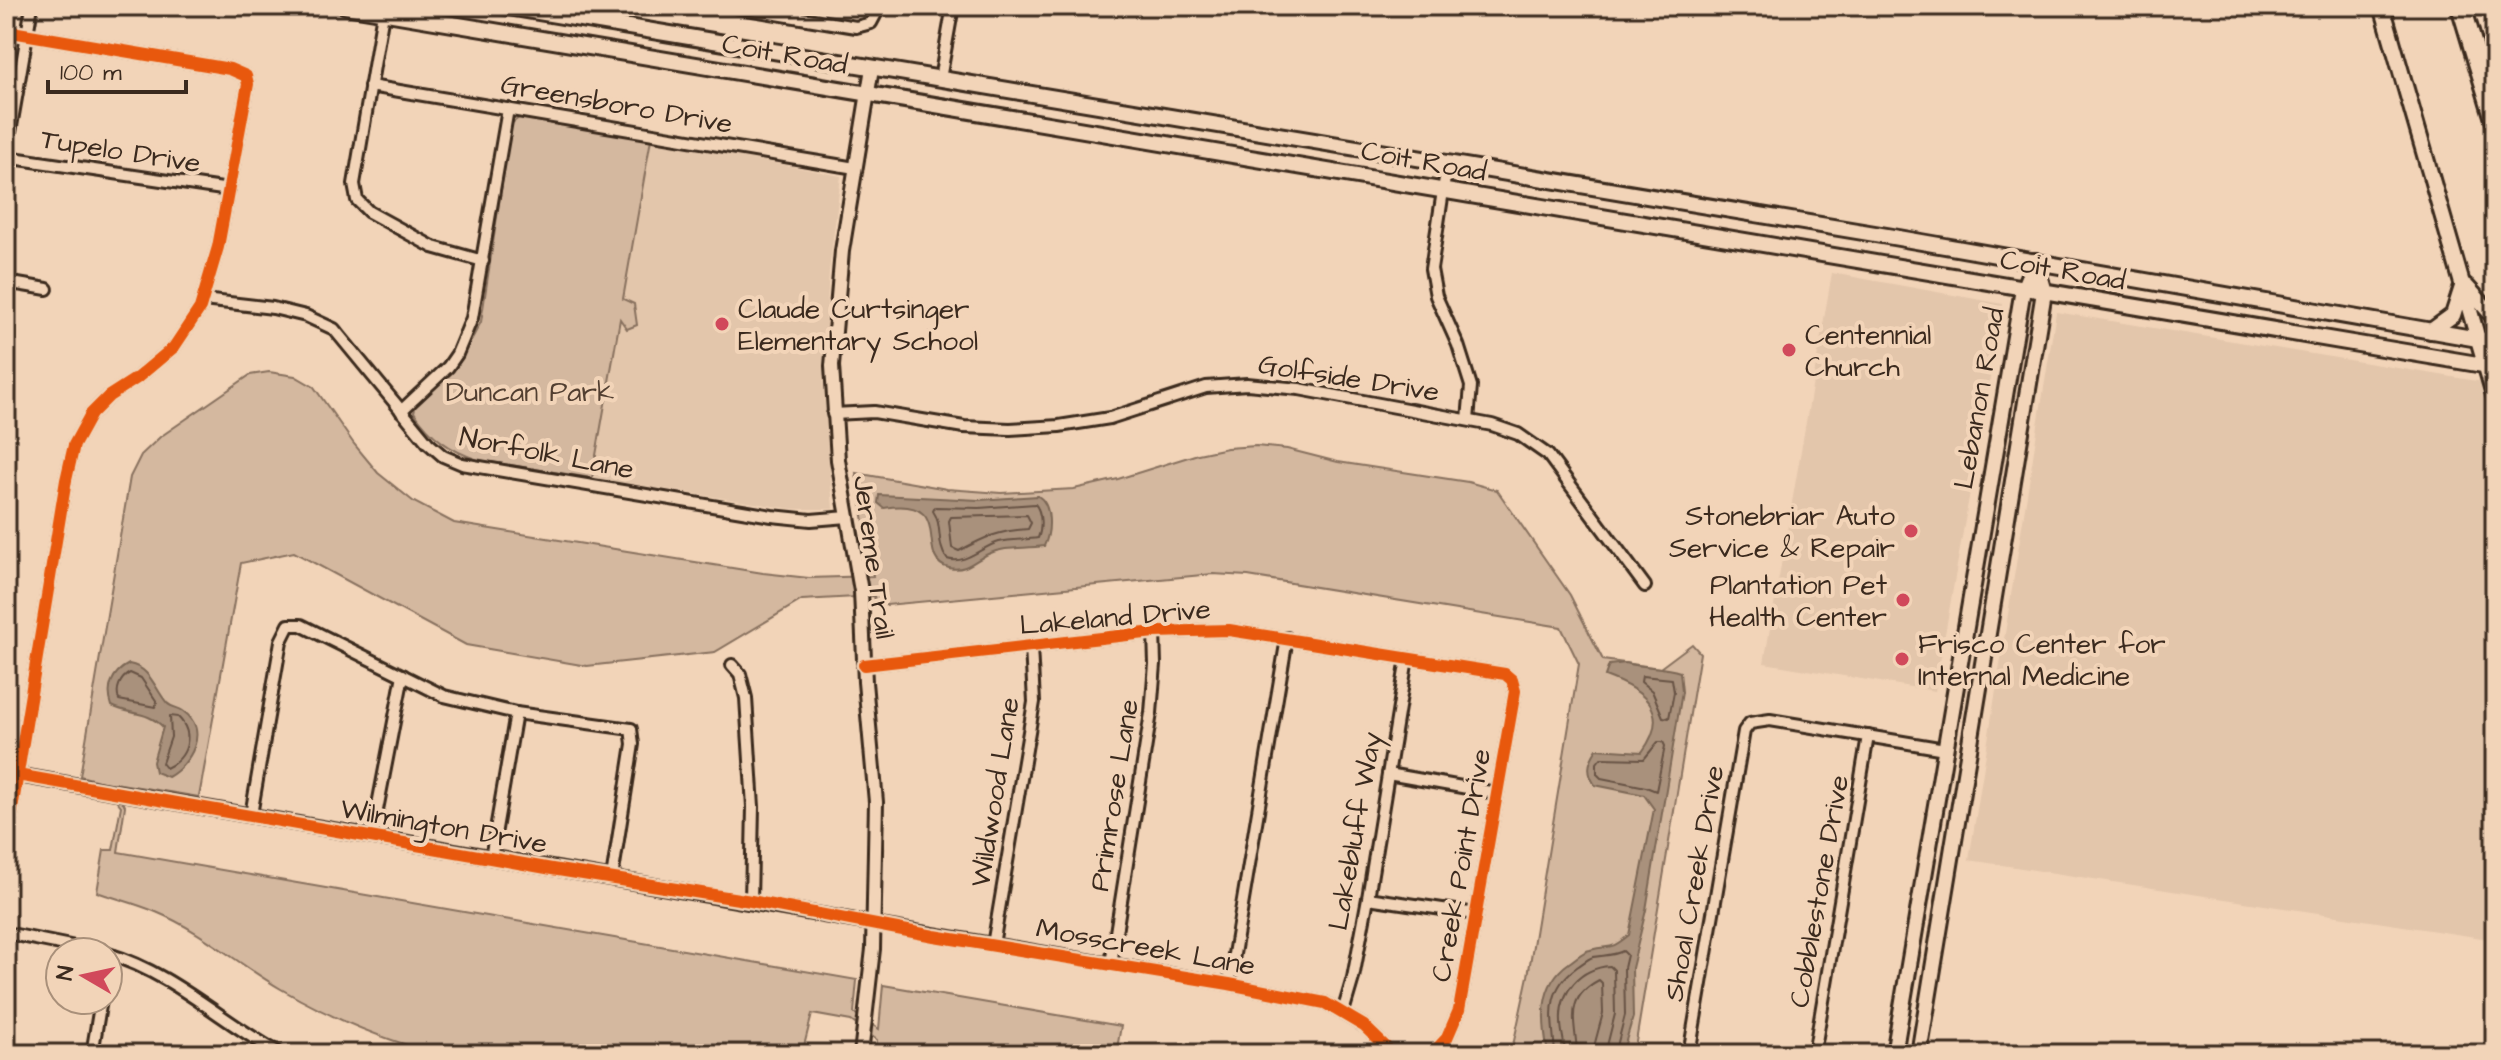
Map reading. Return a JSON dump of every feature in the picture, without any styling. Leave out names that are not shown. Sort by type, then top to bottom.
[{"type":"highway","points":[[2461,6],[2495,119]]},
{"type":"main road","name":"Coit Road","points":[[345,6],[383,9],[553,41],[2490,366]]},
{"type":"main road","name":"Coit Road","points":[[502,6],[2035,261],[2495,342]]},
{"type":"main road","points":[[2382,6],[2479,339],[2490,366],[2495,398]]},
{"type":"main road","points":[[553,41],[558,15]]},
{"type":"main road","points":[[1067,127],[1071,101]]},
{"type":"main road","points":[[1608,218],[1613,192]]},
{"type":"main road","points":[[1811,252],[1815,224]]},
{"type":"main road","name":"Lebanon Road","points":[[1894,1054],[2023,289],[2035,261]]},
{"type":"main road","name":"Lebanon Road","points":[[1919,1054],[2044,292],[2035,261]]},
{"type":"main road","points":[[2463,282],[2495,318]]},
{"type":"main road","points":[[2431,331],[2453,315],[2463,282]]},
{"type":"main road","points":[[2237,325],[2243,297]]},
{"type":"main road","points":[[1992,472],[2015,476]]},
{"type":"main road","points":[[1945,749],[1969,752]]},
{"type":"street","points":[[6,156],[32,6]]},
{"type":"street","points":[[728,6],[856,27],[870,23],[880,6]]},
{"type":"street","points":[[940,79],[953,6]]},
{"type":"street","points":[[383,9],[354,184],[357,200],[369,212],[433,247],[483,261]]},
{"type":"street","points":[[6,31],[230,69],[246,76],[247,90],[214,269],[203,300],[174,347],[99,405],[85,422],[74,445],[12,774],[6,846]]},
{"type":"street","name":"Jereme Trail","points":[[861,1054],[874,924],[876,802],[861,591],[833,414],[836,307],[872,68]]},
{"type":"street","name":"Greensboro Drive","points":[[370,86],[855,168]]},
{"type":"street","points":[[401,411],[435,382],[457,354],[472,318],[508,109]]},
{"type":"street","name":"Tupelo Drive","points":[[6,156],[229,190]]},
{"type":"street","points":[[1447,165],[1431,269],[1436,296],[1458,345],[1471,386],[1468,420]]},
{"type":"street","points":[[6,282],[47,289]]},
{"type":"street","name":"Norfolk Lane","points":[[203,300],[273,308],[323,322],[346,340],[436,450],[462,464],[772,516],[811,520],[848,517]]},
{"type":"street","name":"Golfside Drive","points":[[833,414],[874,412],[964,427],[1010,429],[1059,426],[1110,418],[1206,387],[1247,384],[1299,389],[1468,420],[1518,434],[1548,455],[1645,586]]},
{"type":"street","points":[[251,815],[285,628],[289,625],[309,628],[444,696],[516,713],[631,729],[633,744],[612,878]]},
{"type":"street","name":"Lakeland Drive","points":[[864,665],[1154,632],[1229,630],[1500,672],[1510,677]]},
{"type":"street","name":"Primrose Lane","points":[[1111,964],[1151,713],[1154,632]]},
{"type":"street","points":[[1229,984],[1287,638]]},
{"type":"street","name":"Wildwood Lane","points":[[993,945],[1034,702],[1031,647]]},
{"type":"street","name":"Lakebluff Way","points":[[1343,1012],[1353,978],[1368,898],[1407,658]]},
{"type":"street","points":[[732,665],[740,674],[746,698],[753,807],[751,901]]},
{"type":"street","points":[[372,836],[403,675]]},
{"type":"street","name":"Creek Point Drive","points":[[1432,1054],[1447,1038],[1456,1020],[1515,691],[1510,677]]},
{"type":"street","points":[[491,858],[516,713]]},
{"type":"street","name":"Shoal Creek Drive","points":[[1689,1054],[1744,731],[1750,723],[1770,720],[1868,736]]},
{"type":"street","points":[[1868,736],[1945,749]]},
{"type":"street","name":"Cobblestone Drive","points":[[1814,1054],[1868,736]]},
{"type":"street","name":"Wilmington Drive","points":[[12,774],[874,924]]},
{"type":"street","points":[[1388,774],[1496,793]]},
{"type":"street","points":[[1368,898],[1476,914]]},
{"type":"street","name":"Mosscreek Lane","points":[[874,924],[1325,1003],[1373,1034],[1393,1054]]},
{"type":"street","points":[[6,933],[44,941]]},
{"type":"street","points":[[124,961],[178,987],[274,1052]]},
{"type":"street","points":[[92,1054],[98,1016]]},
{"type":"shaded area","name":"Claude Curtsinger Elementary School","points":[[651,139],[841,176],[829,272],[823,376],[833,509],[792,509],[592,478]]},
{"type":"shaded area","points":[[1832,273],[2003,304],[1935,691],[1764,663]]},
{"type":"shaded area","points":[[2056,312],[2483,382],[2495,427],[2495,940],[1969,860]]},
{"type":"green space","name":"Duncan Park","points":[[520,117],[651,139],[623,299],[634,304],[637,325],[627,329],[620,319],[592,478],[478,460],[442,442],[414,412],[416,404],[459,363],[481,322],[511,124]]},
{"type":"green space","points":[[269,372],[295,376],[314,387],[378,473],[414,502],[454,523],[809,578],[873,576],[856,473],[947,489],[1001,493],[1074,489],[1198,454],[1256,446],[1468,482],[1497,490],[1570,595],[1603,660],[1660,668],[1692,644],[1700,653],[1634,1054],[1508,1054],[1514,1041],[1528,976],[1579,664],[1561,627],[1248,576],[1213,574],[876,606],[874,596],[802,600],[715,652],[587,666],[466,645],[294,552],[241,563],[199,797],[115,783],[125,806],[118,852],[857,980],[854,1013],[879,1029],[883,985],[1121,1026],[1116,1054],[875,1054],[877,1040],[851,1021],[812,1014],[802,1054],[439,1054],[378,1035],[319,1009],[281,989],[173,920],[97,892],[104,850],[113,850],[121,806],[102,782],[80,776],[130,477],[141,455],[160,437],[250,375]]},
{"type":"water","points":[[879,495],[979,500],[1038,496],[1048,512],[1046,540],[1044,546],[1001,550],[965,567],[949,568],[939,563],[934,554],[927,520],[920,511],[906,507],[884,508],[878,503]]},
{"type":"water","points":[[1626,663],[1680,672],[1682,692],[1646,910],[1632,968],[1633,1017],[1622,1054],[1548,1054],[1544,1017],[1547,993],[1552,982],[1582,953],[1613,946],[1629,935],[1654,809],[1644,795],[1595,785],[1589,767],[1597,749],[1642,752],[1651,737],[1655,724],[1649,704],[1631,688],[1605,676],[1609,665]]},
{"type":"water","points":[[129,664],[147,674],[167,703],[183,711],[196,728],[190,756],[168,777],[155,772],[153,762],[163,727],[151,718],[112,706],[110,694],[114,677]]},
{"type":"cycle path","points":[[6,31],[230,69],[246,76],[248,84],[218,247],[200,308],[174,347],[137,378],[109,396],[91,414],[74,445],[6,846]]},
{"type":"cycle path","points":[[864,665],[1154,632],[1229,630],[1505,674],[1512,680],[1515,691],[1459,1010],[1447,1038],[1432,1054]]},
{"type":"cycle path","points":[[6,773],[1325,1003],[1364,1026],[1393,1054]]},
{"type":"place","name":"Claude Curtsinger Elementary School","points":[[722,324]]},
{"type":"place","name":"Centennial Church","points":[[1789,350]]},
{"type":"place","name":"Stonebriar Auto Service & Repair","points":[[1911,531]]},
{"type":"place","name":"Plantation Pet Health Center","points":[[1903,600]]},
{"type":"place","name":"Frisco Center for Internal Medicine","points":[[1902,659]]}]
